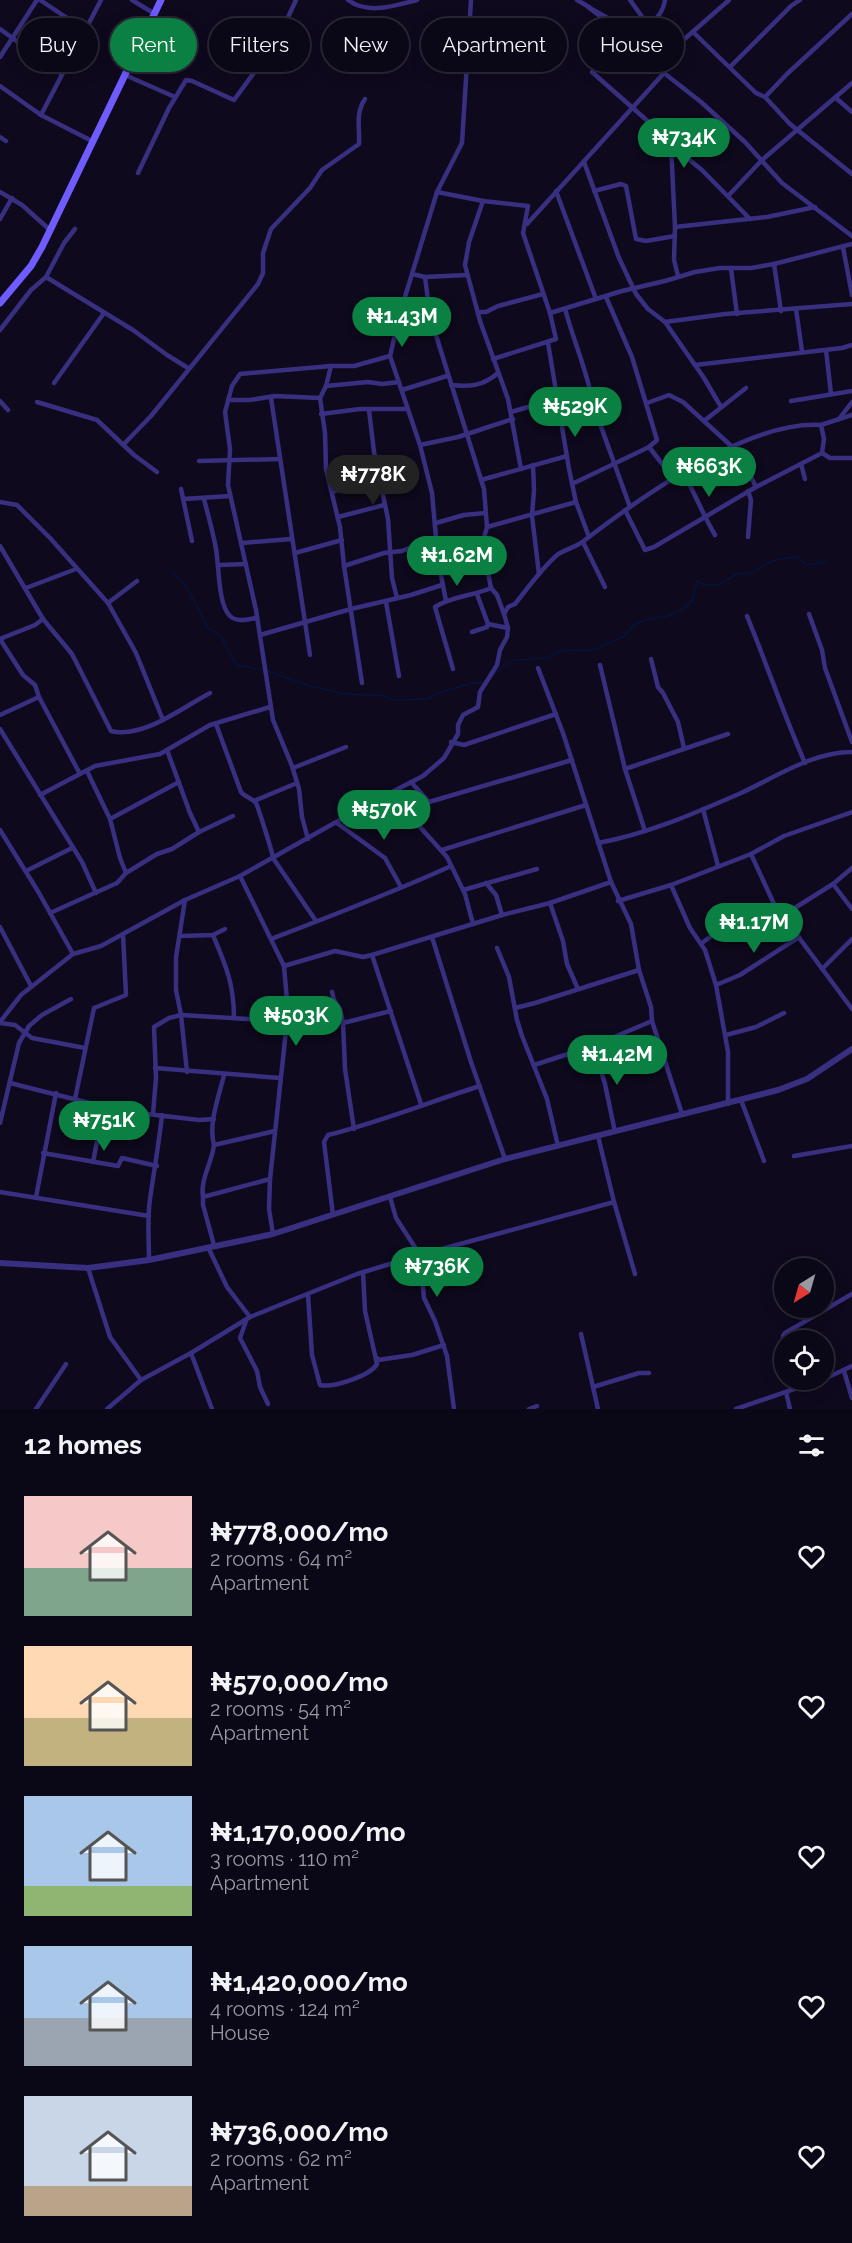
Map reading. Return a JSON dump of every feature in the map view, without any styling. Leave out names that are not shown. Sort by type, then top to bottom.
[{"type":"main road","points":[[0,303],[3,293],[31,266],[161,0]]},
{"type":"street","points":[[0,57],[38,0],[66,18]]},
{"type":"street","points":[[91,18],[101,0]]},
{"type":"street","points":[[132,0],[155,14]]},
{"type":"street","points":[[138,173],[175,97],[186,80],[234,100],[277,41],[296,0]]},
{"type":"street","points":[[348,0],[369,9],[391,7],[417,0]]},
{"type":"street","points":[[446,600],[442,585],[432,493],[420,445],[390,356],[398,320],[437,192],[462,143],[471,0]]},
{"type":"street","points":[[577,0],[608,18]]},
{"type":"street","points":[[630,0],[643,18]]},
{"type":"street","points":[[657,18],[663,10],[665,0]]},
{"type":"street","points":[[684,40],[729,0]]},
{"type":"street","points":[[730,67],[790,6],[800,0]]},
{"type":"street","points":[[602,18],[588,7],[608,18]]},
{"type":"street","points":[[765,97],[852,14]]},
{"type":"street","points":[[0,28],[62,74],[41,115]]},
{"type":"street","points":[[693,32],[756,93],[765,97],[790,124],[852,174]]},
{"type":"street","points":[[592,72],[729,195],[750,219]]},
{"type":"street","points":[[523,228],[664,73],[701,102],[762,160],[782,183],[852,236]]},
{"type":"street","points":[[125,75],[175,97]]},
{"type":"street","points":[[729,195],[762,160],[852,83]]},
{"type":"street","points":[[0,98],[3,88],[41,115],[92,141]]},
{"type":"street","points":[[836,98],[852,112]]},
{"type":"street","points":[[123,445],[184,377],[188,368],[262,278],[265,244],[271,229],[310,188],[322,170],[359,144],[357,120],[360,107],[365,99]]},
{"type":"street","points":[[0,137],[6,141]]},
{"type":"street","points":[[671,145],[675,227],[674,260],[678,276]]},
{"type":"street","points":[[584,162],[619,258],[640,301],[665,322],[721,407]]},
{"type":"street","points":[[594,191],[621,184],[626,186],[636,239],[675,236]]},
{"type":"street","points":[[556,191],[578,245],[589,286],[596,299]]},
{"type":"street","points":[[0,192],[22,205],[50,230]]},
{"type":"street","points":[[437,192],[483,201],[528,206],[523,228],[556,339],[494,359]]},
{"type":"street","points":[[0,219],[12,198]]},
{"type":"street","points":[[483,201],[466,252],[465,265],[513,419],[521,469]]},
{"type":"street","points":[[675,227],[750,219],[815,207]]},
{"type":"street","points":[[0,330],[31,290],[46,277],[64,243],[75,228]]},
{"type":"street","points":[[550,313],[678,276],[720,268],[774,264],[852,244]]},
{"type":"street","points":[[843,247],[852,295]]},
{"type":"street","points":[[774,264],[781,311]]},
{"type":"street","points":[[731,268],[737,314]]},
{"type":"street","points":[[412,274],[425,277],[467,275]]},
{"type":"street","points":[[46,277],[133,330],[188,368]]},
{"type":"street","points":[[86,1048],[32,1038],[15,1024],[0,1022],[16,999],[73,954],[101,946],[185,900],[240,876],[423,776],[444,758],[451,742],[458,734],[458,725],[464,715],[478,707],[480,692],[497,666],[508,628],[497,595],[491,588],[485,558],[484,538],[487,527],[485,500],[481,480],[430,316],[425,277]]},
{"type":"street","points":[[479,312],[486,312],[498,306],[543,294]]},
{"type":"street","points":[[572,484],[649,447],[657,440],[632,357],[606,297]]},
{"type":"street","points":[[665,322],[852,304]]},
{"type":"street","points":[[565,309],[594,407],[612,453],[613,464],[628,508],[645,549],[654,547],[748,491],[822,453]]},
{"type":"street","points":[[796,309],[802,351]]},
{"type":"street","points":[[54,384],[104,313]]},
{"type":"street","points":[[548,343],[572,484],[589,537]]},
{"type":"street","points":[[695,365],[852,345]]},
{"type":"street","points":[[826,350],[831,394]]},
{"type":"street","points":[[308,840],[293,768],[274,726],[270,707],[257,618],[230,496],[227,475],[230,449],[225,412],[232,386],[240,374],[354,366],[390,356]]},
{"type":"street","points":[[331,366],[320,398],[325,433],[326,469],[342,540],[362,683]]},
{"type":"street","points":[[451,385],[469,387],[484,383],[498,373]]},
{"type":"street","points":[[402,390],[447,376]]},
{"type":"street","points":[[326,386],[399,382]]},
{"type":"street","points":[[704,421],[746,388]]},
{"type":"street","points":[[791,401],[852,391]]},
{"type":"street","points":[[647,403],[669,395],[683,402],[738,453],[756,487]]},
{"type":"street","points":[[271,398],[310,655]]},
{"type":"street","points":[[228,400],[320,398]]},
{"type":"street","points":[[0,401],[8,410]]},
{"type":"street","points":[[511,412],[558,401]]},
{"type":"street","points":[[37,402],[97,420],[123,445],[157,472]]},
{"type":"street","points":[[840,419],[852,402]]},
{"type":"street","points":[[321,414],[360,409],[407,409]]},
{"type":"street","points":[[369,410],[391,539],[392,578],[397,598]]},
{"type":"street","points":[[504,615],[508,607],[514,604],[557,555],[583,542],[628,508],[674,478],[759,435],[786,428],[821,425],[852,415]]},
{"type":"street","points":[[420,445],[467,434],[513,419]]},
{"type":"street","points":[[821,425],[824,439],[822,453]]},
{"type":"street","points":[[649,447],[674,478]]},
{"type":"street","points":[[822,453],[830,458],[852,458]]},
{"type":"street","points":[[481,480],[567,456]]},
{"type":"street","points":[[199,461],[279,459]]},
{"type":"street","points":[[801,464],[804,479]]},
{"type":"street","points":[[533,465],[532,516],[539,574]]},
{"type":"street","points":[[683,473],[698,498],[704,516],[715,535]]},
{"type":"street","points":[[333,492],[379,477]]},
{"type":"street","points":[[181,489],[192,541]]},
{"type":"street","points":[[748,491],[751,500],[748,537]]},
{"type":"street","points":[[183,499],[230,496]]},
{"type":"street","points":[[204,499],[219,566],[223,600],[229,616],[238,620],[257,618]]},
{"type":"street","points":[[1,503],[9,502],[17,505],[65,554],[108,603],[136,653],[163,720]]},
{"type":"street","points":[[487,527],[576,502]]},
{"type":"street","points":[[338,517],[384,505]]},
{"type":"street","points":[[436,523],[464,515],[485,513]]},
{"type":"street","points":[[242,543],[291,539]]},
{"type":"street","points":[[295,553],[342,540]]},
{"type":"street","points":[[344,566],[384,553],[437,541]]},
{"type":"street","points":[[583,542],[605,587]]},
{"type":"street","points":[[0,546],[43,619],[72,654],[111,730],[122,732],[163,720],[210,693]]},
{"type":"street","points":[[441,570],[485,558]]},
{"type":"street","points":[[0,563],[7,560]]},
{"type":"street","points":[[219,566],[246,564]]},
{"type":"street","points":[[26,588],[76,569]]},
{"type":"street","points":[[108,603],[137,581]]},
{"type":"street","points":[[260,635],[442,585]]},
{"type":"street","points":[[453,669],[435,607],[446,600],[477,594],[491,588]]},
{"type":"street","points":[[477,594],[488,624]]},
{"type":"street","points":[[386,602],[399,676]]},
{"type":"street","points":[[809,614],[822,650],[825,668],[851,739]]},
{"type":"street","points":[[747,616],[766,663],[777,700],[805,764]]},
{"type":"street","points":[[43,619],[35,625],[0,639],[23,675],[35,685],[39,697],[80,774]]},
{"type":"street","points":[[488,624],[508,628]]},
{"type":"street","points":[[472,632],[487,627],[488,624]]},
{"type":"street","points":[[651,659],[658,687],[678,722],[684,748]]},
{"type":"street","points":[[600,665],[625,769],[645,831]]},
{"type":"street","points":[[538,668],[572,760],[611,882],[630,924],[639,970],[651,1007],[652,1021],[682,1114]]},
{"type":"street","points":[[0,715],[39,697]]},
{"type":"street","points":[[40,795],[104,763],[150,756],[167,750],[216,724],[270,707]]},
{"type":"street","points":[[451,742],[464,745],[556,714]]},
{"type":"street","points":[[216,724],[241,792],[246,798],[254,801],[297,783]]},
{"type":"street","points":[[0,729],[72,848],[96,893]]},
{"type":"street","points":[[625,769],[729,734]]},
{"type":"street","points":[[293,768],[346,747]]},
{"type":"street","points":[[167,750],[199,832]]},
{"type":"street","points":[[598,843],[658,828],[742,793],[787,769],[839,752],[852,752]]},
{"type":"street","points":[[473,924],[463,890],[442,850],[410,816],[429,802],[572,760]]},
{"type":"street","points":[[87,771],[110,819],[126,873]]},
{"type":"street","points":[[110,819],[179,782]]},
{"type":"street","points":[[411,782],[429,802]]},
{"type":"street","points":[[254,801],[273,858],[316,921]]},
{"type":"street","points":[[442,850],[586,805]]},
{"type":"street","points":[[703,808],[718,866]]},
{"type":"street","points":[[618,901],[671,885],[751,854],[784,836],[852,812]]},
{"type":"street","points":[[50,913],[117,883],[126,873],[199,832],[233,816]]},
{"type":"street","points":[[337,822],[385,858],[401,887]]},
{"type":"street","points":[[0,830],[26,870],[73,954]]},
{"type":"street","points":[[26,870],[72,848]]},
{"type":"street","points":[[751,854],[774,904],[852,1009]]},
{"type":"street","points":[[271,939],[294,932],[451,866]]},
{"type":"street","points":[[782,916],[833,884],[852,868]]},
{"type":"street","points":[[463,890],[537,869]]},
{"type":"street","points":[[240,876],[284,966],[288,1001],[270,1179],[269,1209],[273,1234]]},
{"type":"street","points":[[284,966],[335,951],[363,957],[372,955],[502,915],[550,903],[611,882]]},
{"type":"street","points":[[486,884],[496,895],[502,915]]},
{"type":"street","points":[[833,884],[852,909]]},
{"type":"street","points":[[671,885],[695,937],[702,943],[716,985],[726,1035],[729,1104]]},
{"type":"street","points":[[185,900],[176,957],[176,990],[187,1072]]},
{"type":"street","points":[[550,903],[563,941],[567,964],[578,989]]},
{"type":"street","points":[[702,943],[714,934],[774,904]]},
{"type":"street","points":[[0,927],[31,986]]},
{"type":"street","points":[[180,936],[213,935],[225,929]]},
{"type":"street","points":[[75,1099],[94,1008],[126,994],[123,934]]},
{"type":"street","points":[[213,935],[230,975],[234,992],[234,1018]]},
{"type":"street","points":[[432,937],[505,1160]]},
{"type":"street","points":[[716,985],[740,975],[799,937]]},
{"type":"street","points":[[822,969],[852,939]]},
{"type":"street","points":[[497,948],[509,977],[522,1036],[547,1099],[558,1146]]},
{"type":"street","points":[[372,955],[421,1104]]},
{"type":"street","points":[[515,1008],[535,1004],[639,970]]},
{"type":"street","points":[[332,992],[340,1009],[343,1023],[345,1069],[354,1128]]},
{"type":"street","points":[[0,1123],[19,1043],[29,1026],[39,1017],[71,999]]},
{"type":"street","points":[[343,1023],[391,1011]]},
{"type":"street","points":[[726,1035],[756,1027],[784,1013]]},
{"type":"street","points":[[153,1114],[154,1027],[169,1018],[181,1015],[266,1020],[286,1024]]},
{"type":"street","points":[[534,1065],[593,1046],[652,1021]]},
{"type":"street","points":[[593,1046],[605,1084],[615,1132]]},
{"type":"street","points":[[0,1263],[88,1268],[149,1260],[273,1234],[505,1160],[778,1090],[807,1079],[852,1049]]},
{"type":"street","points":[[155,1068],[280,1078]]},
{"type":"street","points":[[224,1075],[214,1119],[211,1163],[202,1184],[203,1205],[211,1246],[227,1287],[248,1318]]},
{"type":"street","points":[[10,1083],[121,1111],[200,1120],[214,1119]]},
{"type":"street","points":[[333,1215],[325,1138],[328,1135],[398,1115],[421,1104],[480,1086]]},
{"type":"street","points":[[36,1197],[56,1094]]},
{"type":"street","points":[[741,1100],[764,1161]]},
{"type":"street","points":[[93,1162],[104,1106]]},
{"type":"street","points":[[149,1260],[149,1216],[162,1115]]},
{"type":"street","points":[[214,1145],[275,1131]]},
{"type":"street","points":[[598,1136],[635,1274]]},
{"type":"street","points":[[794,1156],[852,1146]]},
{"type":"street","points":[[43,1153],[118,1166],[122,1158],[157,1166]]},
{"type":"street","points":[[203,1197],[270,1179]]},
{"type":"street","points":[[0,1192],[149,1216]]},
{"type":"street","points":[[390,1197],[396,1218],[420,1255],[424,1298],[444,1345],[451,1376],[454,1409]]},
{"type":"street","points":[[107,1409],[141,1380],[248,1318],[363,1272],[614,1202]]},
{"type":"street","points":[[88,1268],[110,1337],[141,1380]]},
{"type":"street","points":[[308,1294],[312,1355],[320,1385],[338,1384],[371,1371],[377,1364],[365,1311],[363,1272]]},
{"type":"street","points":[[790,1330],[852,1293]]},
{"type":"street","points":[[248,1318],[240,1338],[257,1371],[260,1387],[268,1404]]},
{"type":"street","points":[[581,1334],[598,1409]]},
{"type":"street","points":[[375,1355],[378,1360],[412,1355],[444,1345]]},
{"type":"street","points":[[191,1353],[212,1408]]},
{"type":"street","points":[[36,1409],[66,1364]]},
{"type":"street","points":[[834,1375],[852,1366]]},
{"type":"street","points":[[844,1371],[852,1398]]},
{"type":"street","points":[[593,1387],[639,1373],[649,1373]]},
{"type":"street","points":[[736,1409],[790,1390]]},
{"type":"street","points":[[786,1392],[790,1409]]},
{"type":"street","points":[[529,1409],[537,1406]]},
{"type":"waterway","points":[[493,676],[504,665],[514,660],[546,658],[560,651],[594,650],[624,636],[634,625],[682,610],[692,601],[697,581],[705,585],[718,585],[737,574],[751,573],[772,561],[797,556],[806,565],[827,562]]},
{"type":"waterway","points":[[174,573],[186,586],[208,628],[221,636],[237,665],[263,670]]},
{"type":"waterway","points":[[268,671],[310,686],[345,694],[386,696],[392,700],[426,699],[447,690],[482,683]]}]
